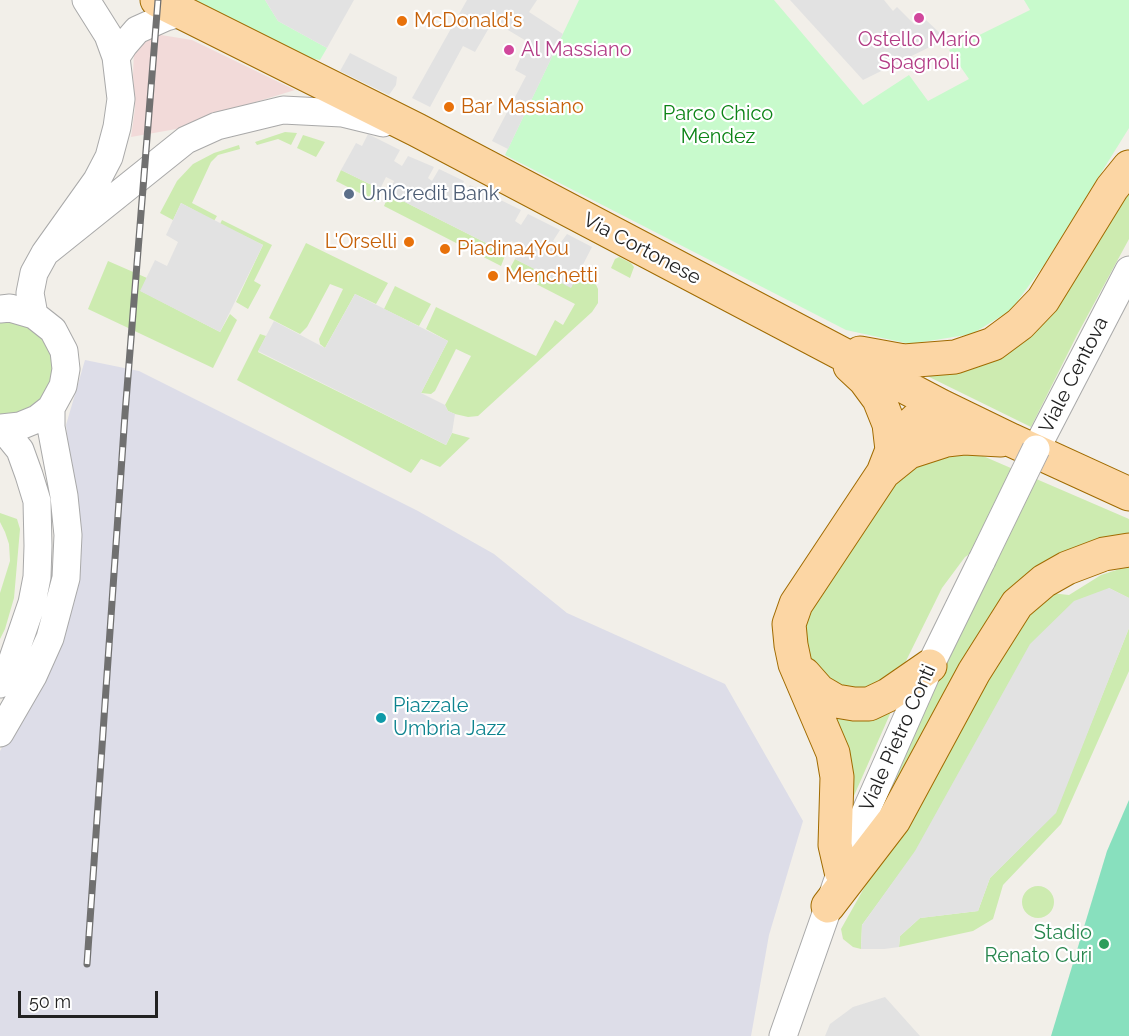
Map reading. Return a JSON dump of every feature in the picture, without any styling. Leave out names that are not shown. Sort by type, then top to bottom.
[{"type":"main road","name":"Via Cortonese","points":[[170,6],[417,130],[942,406],[1126,491]]},
{"type":"main road","points":[[831,348],[904,361],[955,357],[993,344],[1020,324],[1042,300],[1112,188],[1129,167]]},
{"type":"main road","points":[[831,348],[866,380],[879,399],[889,423],[888,462]]},
{"type":"main road","points":[[840,872],[835,845],[837,787],[833,753],[795,664],[789,624],[796,604],[888,462],[910,423],[942,406]]},
{"type":"main road","points":[[888,462],[945,440],[964,438],[1024,445]]},
{"type":"main road","points":[[828,906],[894,820],[974,672],[1017,604],[1044,581],[1067,568],[1104,554],[1129,550]]},
{"type":"main road","points":[[795,664],[819,691],[836,701],[854,705],[868,704],[888,695],[930,666]]},
{"type":"street","points":[[34,315],[30,293],[34,273],[45,253],[97,180],[109,158],[117,127],[120,99],[116,57],[108,35],[86,0]]},
{"type":"street","points":[[116,57],[137,30],[166,16],[170,6]]},
{"type":"street","points":[[45,253],[186,140],[217,126],[283,110],[342,113],[417,130]]},
{"type":"street","name":"Viale Centova","points":[[1024,445],[1095,332],[1129,270]]},
{"type":"street","points":[[0,309],[10,308],[34,315],[52,330],[64,351],[66,369],[63,386],[51,408],[29,423],[1,428]]},
{"type":"street","points":[[0,733],[33,676],[50,638],[66,578],[68,535],[64,496],[51,427],[51,408]]},
{"type":"street","points":[[0,684],[12,661],[32,603],[37,577],[38,546],[37,501],[29,475],[20,450],[1,428]]},
{"type":"street","name":"Viale Pietro Conti","points":[[783,1036],[840,872],[930,666],[982,560],[1024,445]]},
{"type":"shaded area","points":[[265,0],[354,0],[327,48],[278,21]]},
{"type":"shaded area","points":[[467,0],[537,0],[529,12],[563,34],[508,149],[492,141],[526,76],[515,70],[528,42],[493,21],[475,52],[463,46],[430,107],[412,98]]},
{"type":"shaded area","points":[[790,0],[884,0],[893,11],[897,7],[915,25],[926,20],[946,39],[863,80]]},
{"type":"shaded area","points":[[155,34],[192,40],[295,90],[182,128],[131,137],[135,108],[134,50],[140,42]]},
{"type":"shaded area","points":[[350,53],[397,77],[396,85],[389,95],[340,71]]},
{"type":"shaded area","points":[[368,134],[400,150],[394,161],[402,166],[408,156],[434,167],[428,178],[432,181],[439,169],[464,181],[458,194],[463,197],[470,185],[521,210],[515,221],[521,225],[528,214],[560,230],[553,241],[559,245],[567,234],[592,247],[571,288],[515,259],[519,245],[511,241],[506,253],[389,194],[394,181],[386,177],[380,189],[341,170],[356,143],[362,146]]},
{"type":"shaded area","points":[[181,203],[263,245],[220,332],[140,291],[155,260],[167,266],[178,242],[166,235]]},
{"type":"shaded area","points":[[355,294],[448,341],[421,393],[445,405],[448,411],[455,414],[452,433],[446,445],[258,351],[274,321],[325,348]]},
{"type":"shaded area","name":"Piazzale Umbria Jazz","points":[[85,360],[139,371],[418,511],[494,554],[567,613],[725,684],[803,821],[769,935],[751,1036],[0,1036],[0,751],[60,643],[75,516],[66,425]]},
{"type":"shaded area","points":[[1109,588],[1129,598],[1129,628],[1056,813],[990,878],[978,911],[920,918],[900,936],[899,947],[861,949],[862,925],[915,851],[1030,644],[1074,601]]},
{"type":"shaded area","points":[[885,997],[920,1036],[825,1036],[830,1024],[853,1007]]},
{"type":"green space","points":[[184,0],[265,0],[278,21],[327,48],[320,60],[295,55]]},
{"type":"green space","name":"Parco Chico Mendez","points":[[579,0],[774,0],[863,105],[909,75],[928,101],[969,79],[949,50],[1030,10],[1024,0],[1129,0],[1129,128],[1044,265],[1011,310],[972,334],[910,344],[846,330],[505,155]]},
{"type":"green space","points":[[285,132],[297,133],[291,145],[278,139],[257,145],[255,142]]},
{"type":"green space","points":[[303,135],[325,142],[316,157],[297,148]]},
{"type":"green space","points":[[239,145],[240,149],[218,155],[211,162],[192,203],[217,216],[214,221],[181,203],[173,220],[160,213],[177,181],[193,164],[214,153]]},
{"type":"green space","points":[[341,170],[380,189],[375,201],[336,181]]},
{"type":"green space","points":[[1129,183],[1129,239],[1031,427],[917,371],[970,361]]},
{"type":"green space","points":[[389,194],[506,253],[501,266],[384,206]]},
{"type":"green space","points":[[222,220],[272,245],[254,281],[261,285],[248,309],[236,302],[263,245],[220,224]]},
{"type":"green space","points":[[306,243],[388,283],[376,304],[355,294],[325,348],[320,344],[319,339],[343,289],[330,284],[307,327],[300,334],[269,318]]},
{"type":"green space","points":[[619,257],[634,267],[630,278],[611,268],[615,259]]},
{"type":"green space","points":[[515,259],[571,287],[579,271],[594,280],[598,289],[598,303],[592,312],[478,416],[468,417],[455,414],[448,411],[445,405],[471,356],[456,349],[435,391],[431,394],[421,393],[448,341],[426,329],[436,307],[536,356],[555,320],[563,325],[575,304],[509,270]]},
{"type":"green space","points":[[108,261],[147,278],[141,291],[220,332],[230,314],[237,320],[213,368],[88,309]]},
{"type":"green space","points":[[395,286],[431,304],[419,326],[384,309]]},
{"type":"green space","points":[[0,322],[25,325],[40,335],[51,351],[54,370],[51,388],[40,404],[25,414],[0,416]]},
{"type":"green space","points":[[260,334],[266,336],[258,352],[446,445],[452,433],[470,438],[440,467],[421,459],[411,473],[237,380]]},
{"type":"green space","points":[[976,453],[1129,519],[1129,540],[1075,551],[868,841],[918,724],[987,543],[965,557],[942,588],[905,663],[883,683],[845,693],[814,677],[802,626],[808,606],[893,487],[914,464],[928,454]]},
{"type":"green space","points":[[0,513],[17,519],[20,529],[14,598],[0,639],[0,593],[10,561],[9,544],[0,522]]},
{"type":"green space","points":[[1129,566],[1129,598],[1109,588],[862,925],[861,949],[853,947],[843,939],[841,929],[925,780],[1041,592],[1069,595],[1101,575]]},
{"type":"green space","points":[[1129,628],[1129,671],[1061,824],[1003,885],[993,919],[973,931],[899,947],[900,936],[920,918],[978,911],[990,878],[1055,813]]},
{"type":"green space","points":[[890,709],[890,714],[849,807],[830,713]]},
{"type":"green space","name":"Stadio Renato Curi","points":[[1129,800],[1129,1036],[1051,1036],[1107,851]]},
{"type":"green space","points":[[1038,886],[1049,891],[1054,902],[1049,913],[1038,918],[1027,913],[1022,902],[1027,891]]},
{"type":"railway","points":[[87,964],[125,414],[158,0]]},
{"type":"place","name":"Ostello Mario Spagnoli","points":[[919,18]]},
{"type":"place","name":"McDonald's","points":[[402,21]]},
{"type":"place","name":"Al Massiano","points":[[509,50]]},
{"type":"place","name":"Bar Massiano","points":[[449,107]]},
{"type":"place","name":"UniCredit Bank","points":[[349,194]]},
{"type":"place","name":"L'Orselli","points":[[409,242]]},
{"type":"place","name":"Piadina4You","points":[[445,249]]},
{"type":"place","name":"Menchetti","points":[[493,276]]},
{"type":"place","name":"Piazzale Umbria Jazz","points":[[381,718]]},
{"type":"place","name":"Stadio Renato Curi","points":[[1104,944]]}]
